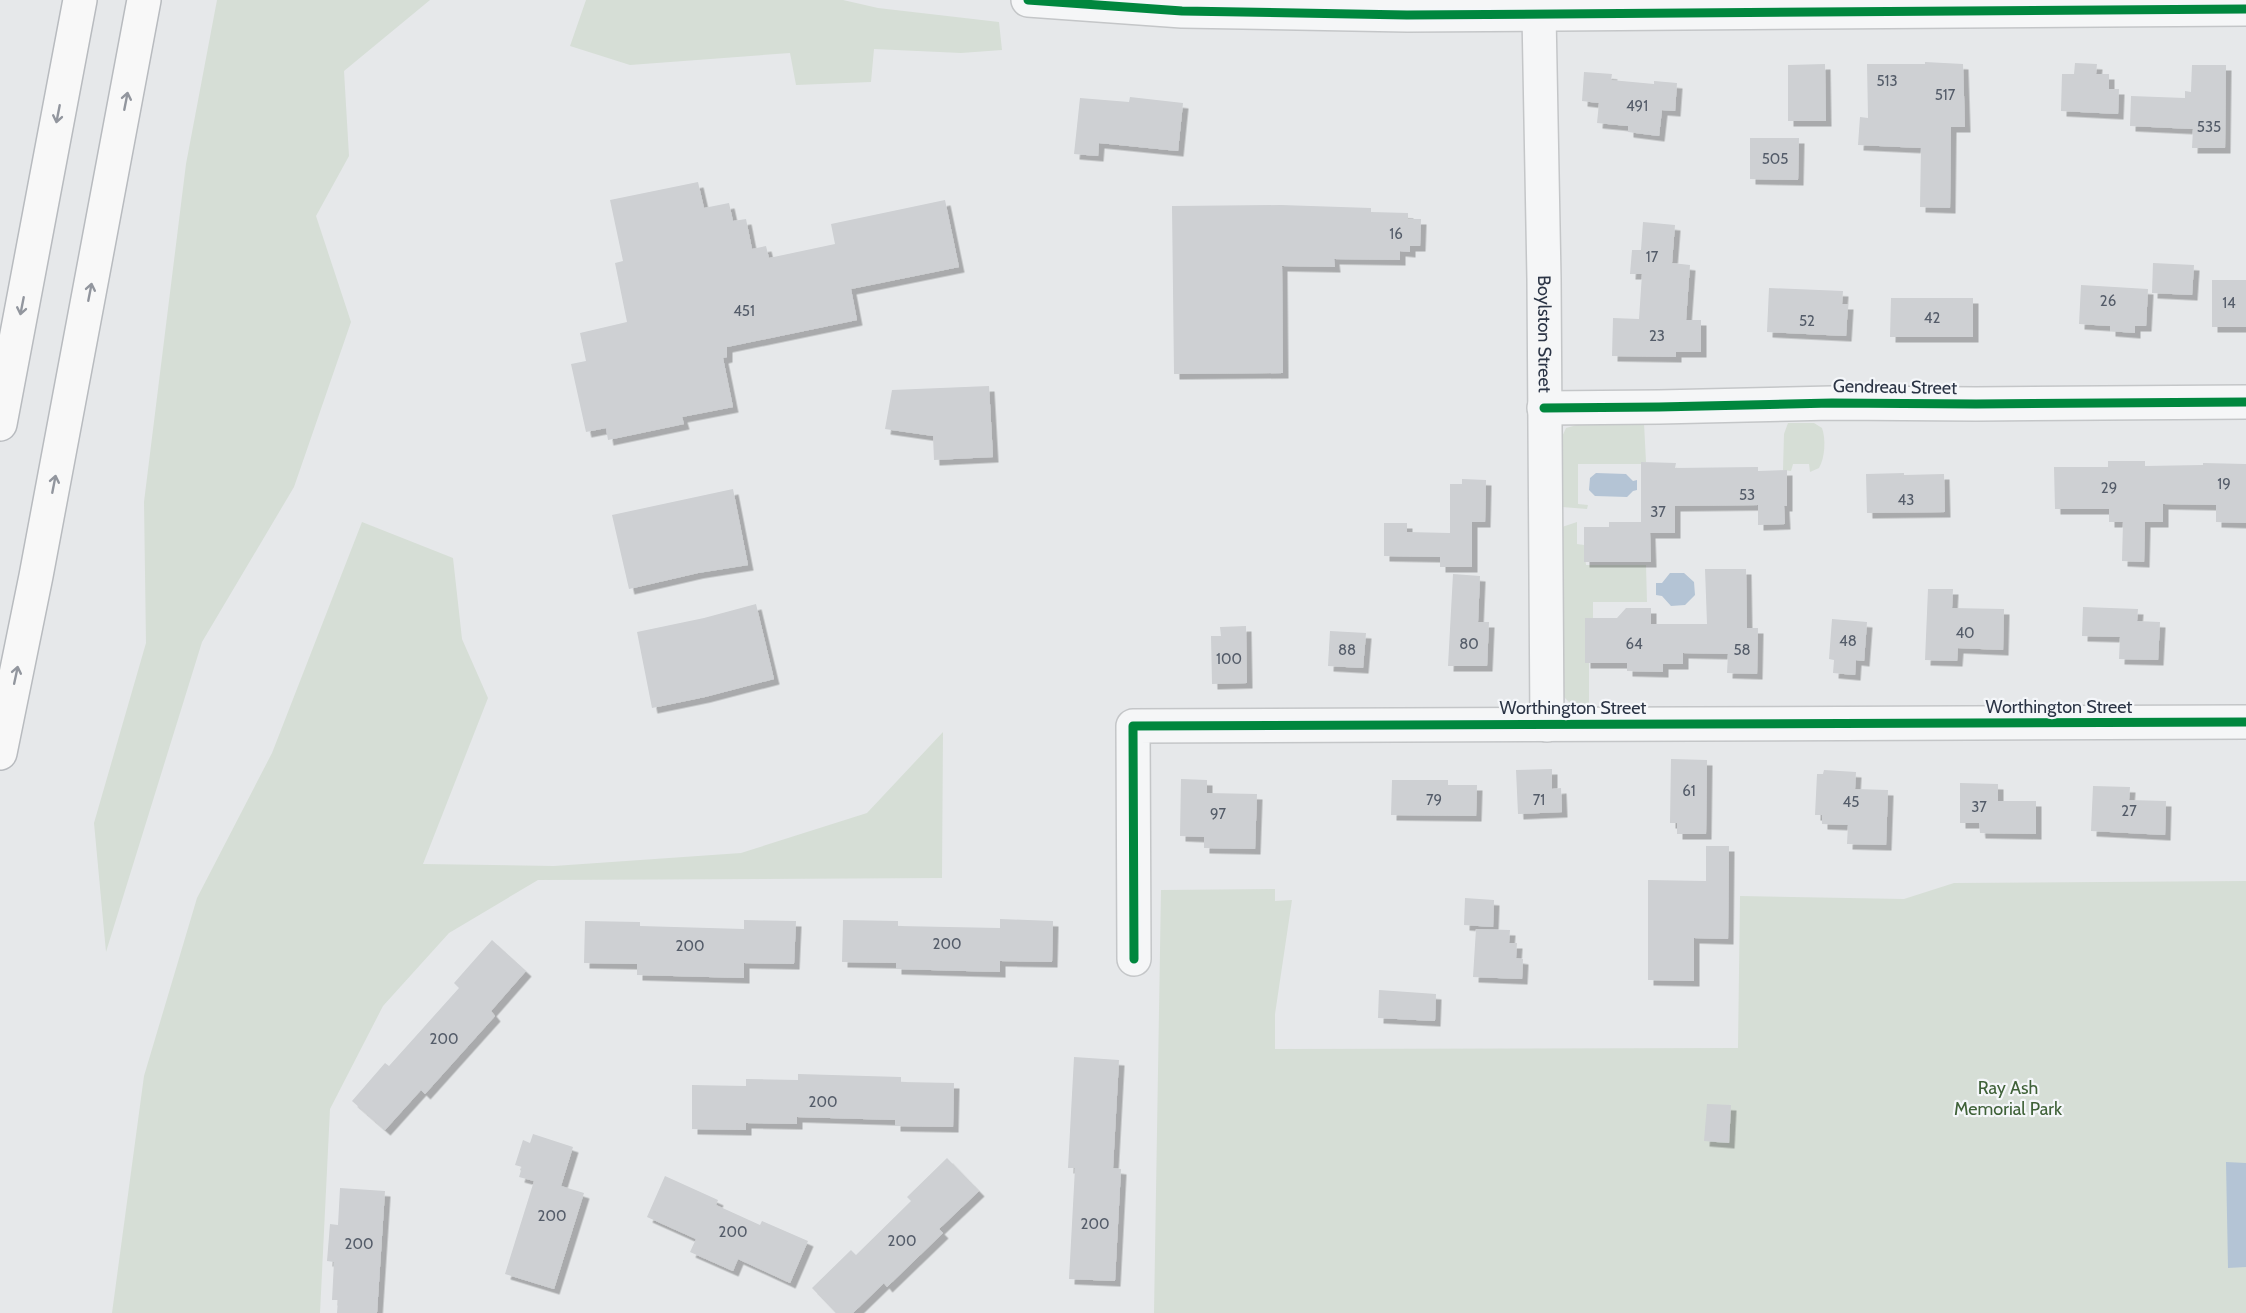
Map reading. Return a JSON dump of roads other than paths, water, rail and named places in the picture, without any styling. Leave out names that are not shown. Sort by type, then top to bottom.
[{"type":"highway","points":[[0,753],[41,553],[144,0]]},
{"type":"highway","points":[[0,424],[78,8]]},
{"type":"street","points":[[1028,0],[1117,8],[1343,14],[2246,9]]},
{"type":"street","name":"Boylston Street","points":[[1539,14],[1547,725]]},
{"type":"street","name":"Gendreau Street","points":[[1544,408],[1832,403],[2246,402]]},
{"type":"street","name":"Worthington Street","points":[[1134,959],[1134,726],[2246,722]]},
{"type":"water","points":[[1596,473],[1626,474],[1633,481],[1637,480],[1637,490],[1627,497],[1595,496],[1589,490],[1590,478]]},
{"type":"water","points":[[1670,573],[1684,573],[1694,582],[1695,595],[1685,605],[1671,606],[1662,596],[1656,595],[1656,583],[1662,583]]},
{"type":"water","points":[[2226,1162],[2246,1163],[2246,1267],[2228,1268]]},
{"type":"park label","name":"Ray Ash Memorial Park","points":[[2008,1098]]}]
